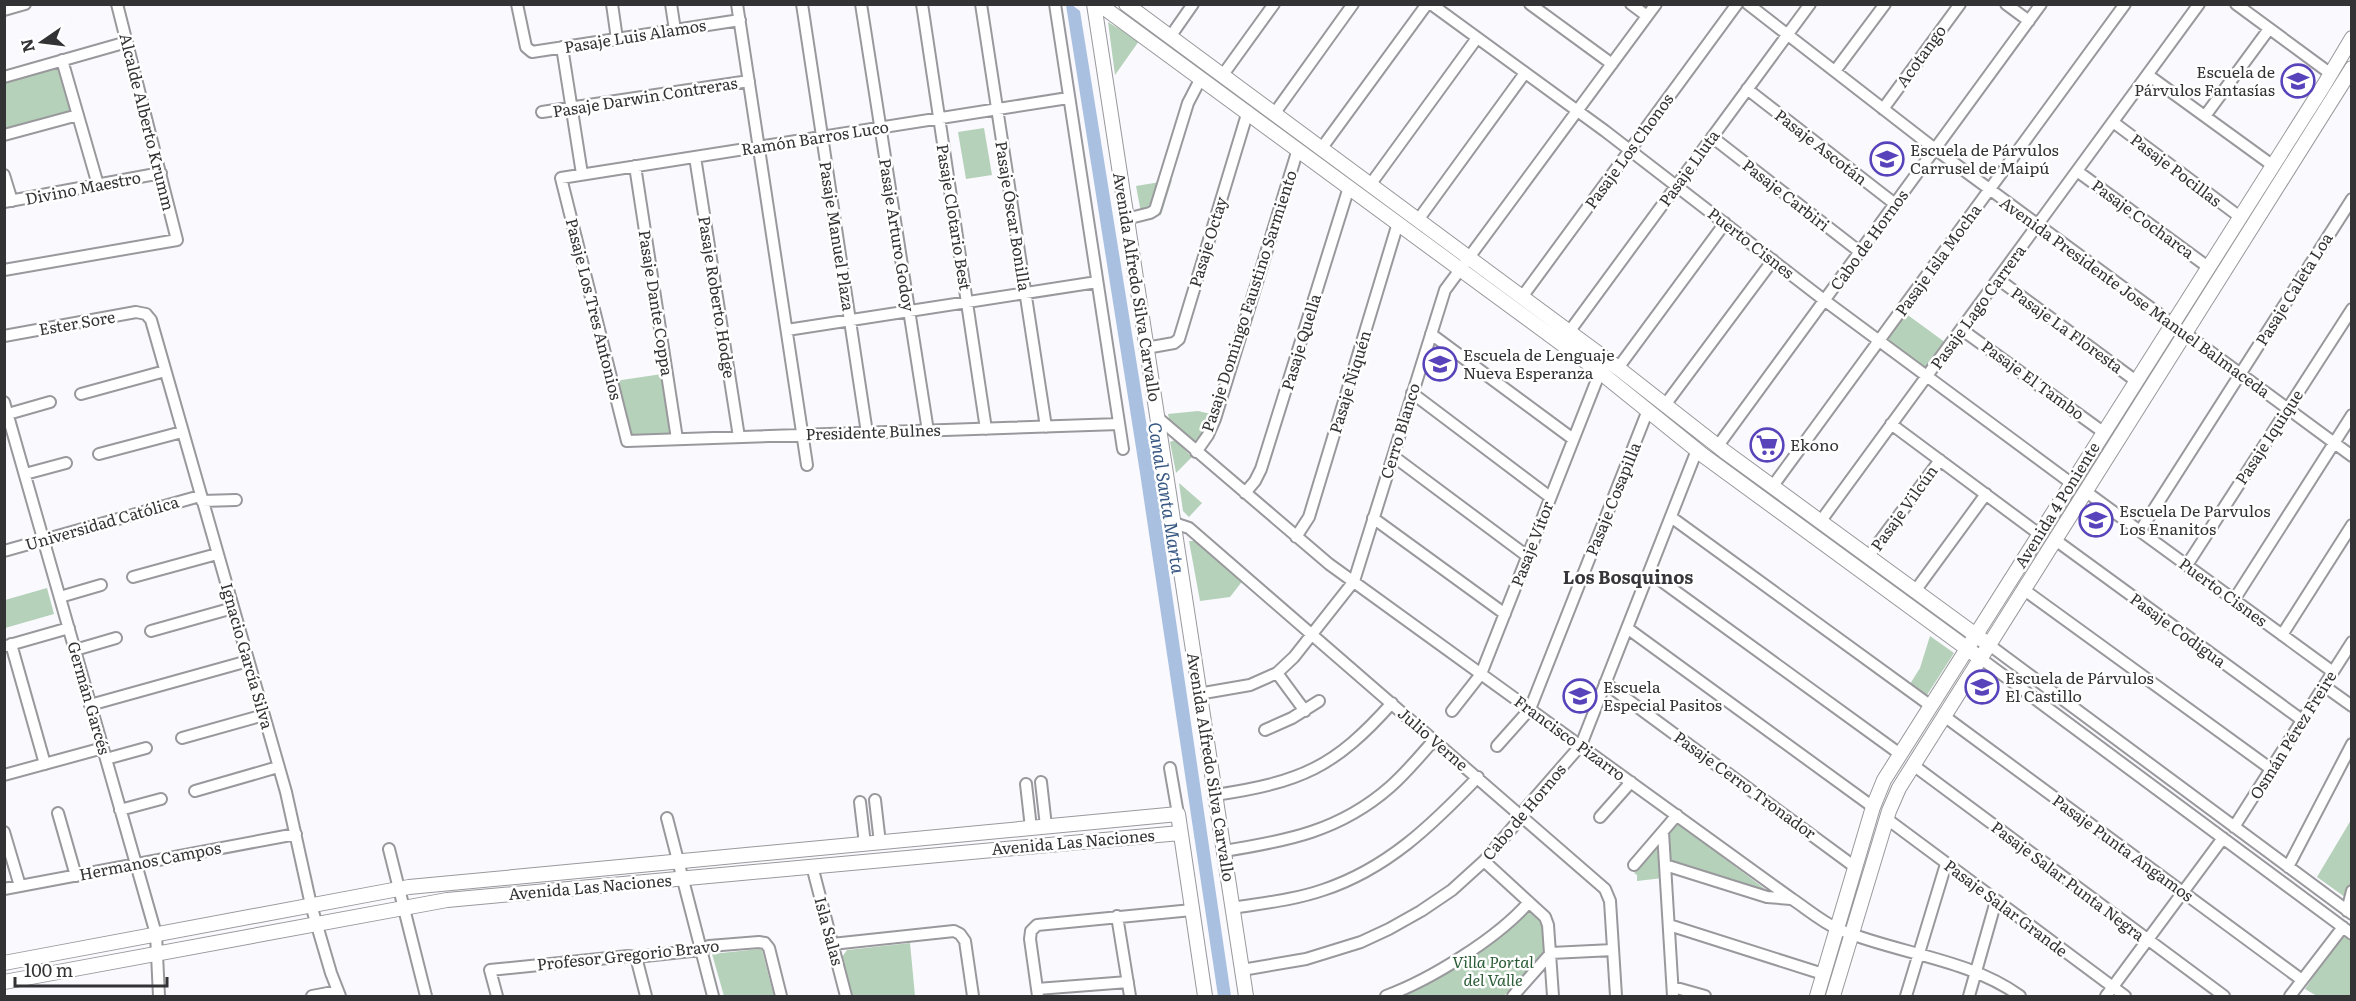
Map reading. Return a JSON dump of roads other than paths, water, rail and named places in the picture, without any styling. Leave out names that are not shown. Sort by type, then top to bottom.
[{"type":"street","points":[[4,10],[25,4]]},
{"type":"street","name":"Alcalde Alberto Krumm","points":[[4,270],[177,240],[117,4]]},
{"type":"street","name":"Pasaje Luis Alamos","points":[[517,4],[526,46],[530,51],[740,20]]},
{"type":"street","points":[[612,4],[617,39]]},
{"type":"street","points":[[671,4],[675,30]]},
{"type":"street","points":[[737,4],[807,465]]},
{"type":"street","name":"Pasaje Manuel Plaza","points":[[802,4],[867,433]]},
{"type":"street","name":"Pasaje Arturo Godoy","points":[[861,4],[928,430]]},
{"type":"street","name":"Pasaje Clotario Best","points":[[922,4],[986,429]]},
{"type":"street","name":"Pasaje Óscar Bonilla","points":[[981,4],[1046,427]]},
{"type":"street","points":[[1055,4],[1123,448]]},
{"type":"street","name":"Avenida Alfredo Silva Carvallo","points":[[1094,4],[1246,996]]},
{"type":"street","points":[[1100,4],[1600,372],[1697,450],[2347,930],[2290,996]]},
{"type":"street","points":[[1126,4],[1618,368],[1717,447],[1988,644],[2350,913]]},
{"type":"street","points":[[1170,37],[1193,4]]},
{"type":"street","points":[[1222,75],[1274,4]]},
{"type":"street","points":[[1274,114],[1353,4]]},
{"type":"street","points":[[1321,149],[1429,4]]},
{"type":"street","name":"Puerto Cisnes","points":[[1429,4],[1578,111],[1824,300],[2071,483]]},
{"type":"street","points":[[1530,4],[1612,64]]},
{"type":"street","points":[[1631,4],[1647,16]]},
{"type":"street","name":"Cerro Blanco","points":[[1198,694],[1250,685],[1277,673],[1294,657],[1354,581],[1443,294],[1656,4]]},
{"type":"street","name":"Pasaje Los Chonos","points":[[1522,297],[1737,4]]},
{"type":"street","name":"Avenida Presidente Jose Manuel Balmaceda","points":[[1748,4],[1935,150],[2352,456]]},
{"type":"street","name":"Pasaje Lluta","points":[[1569,332],[1810,4]]},
{"type":"street","points":[[1835,71],[1885,4]]},
{"type":"street","name":"Acotango","points":[[1883,108],[1960,4]]},
{"type":"street","points":[[2006,4],[2029,21]]},
{"type":"street","name":"Cabo de Hornos","points":[[1717,447],[2041,4]]},
{"type":"street","name":"Pasaje Isla Mocha","points":[[1773,487],[2125,4]]},
{"type":"street","name":"Pasaje Lago Carrera","points":[[1820,522],[2199,4]]},
{"type":"street","points":[[2236,4],[2347,87]]},
{"type":"street","points":[[2250,15],[2257,4]]},
{"type":"street","points":[[2205,116],[2269,29]]},
{"type":"street","points":[[1370,185],[1477,38]]},
{"type":"street","name":"Avenida 4 Poniente","points":[[1817,996],[1873,807],[1884,780],[2352,38]]},
{"type":"street","points":[[4,77],[127,42]]},
{"type":"street","points":[[562,47],[582,174]]},
{"type":"street","points":[[62,60],[98,185]]},
{"type":"street","name":"Avenida 4 Poniente","points":[[1833,996],[1887,819],[1894,799],[1913,765],[2184,333],[2347,87],[2352,68]]},
{"type":"street","points":[[1418,220],[1526,73]]},
{"type":"street","points":[[2148,75],[2272,165]]},
{"type":"street","points":[[1126,219],[1152,213],[1155,210],[1191,96],[1201,78]]},
{"type":"street","name":"Pasaje Darwin Contreras","points":[[542,112],[749,81]]},
{"type":"street","name":"Pasaje Ascotán","points":[[1747,89],[1895,204]]},
{"type":"street","name":"Ramón Barros Luco","points":[[561,178],[1068,98]]},
{"type":"street","name":"Pasaje Octay","points":[[1146,348],[1174,343],[1179,339],[1248,111]]},
{"type":"street","points":[[4,135],[78,115]]},
{"type":"street","name":"Pasaje Pocillas","points":[[2113,122],[2240,217]]},
{"type":"street","name":"Pasaje Carbiri","points":[[1712,137],[1860,252]]},
{"type":"street","name":"Pasaje Domingo Faustino Sarmiento","points":[[1196,452],[1215,419],[1298,149]]},
{"type":"street","name":"Pasaje Roberto Hodge","points":[[695,157],[739,437]]},
{"type":"street","name":"Pasaje Dante Coppa","points":[[635,166],[677,439]]},
{"type":"street","name":"Pasaje Cocharca","points":[[2077,171],[2208,267]]},
{"type":"street","name":"Divino Maestro","points":[[8,202],[161,173]]},
{"type":"street","points":[[4,175],[8,202]]},
{"type":"street","name":"Pasaje Los Tres Antonios","points":[[561,178],[627,441]]},
{"type":"street","name":"Pasaje Quella","points":[[1245,493],[1262,469],[1349,187]]},
{"type":"street","name":"Pasaje Caleta Loa","points":[[2140,531],[2352,199]]},
{"type":"street","name":"Pasaje Ñiquén","points":[[1296,537],[1309,517],[1398,223]]},
{"type":"street","points":[[1618,368],[1725,223]]},
{"type":"street","points":[[1665,405],[1773,260]]},
{"type":"street","name":"Pasaje La Floresta","points":[[1998,279],[2136,381]]},
{"type":"street","points":[[787,330],[1097,282]]},
{"type":"street","name":"Pasaje Iquique","points":[[2187,565],[2352,309]]},
{"type":"street","name":"Ester Sore","points":[[4,336],[136,312],[143,312],[148,316]]},
{"type":"street","name":"Ignacio García Silva","points":[[148,316],[264,715],[296,834],[311,905],[339,994]]},
{"type":"street","name":"Pasaje El Tambo","points":[[1961,329],[2103,432]]},
{"type":"street","points":[[1431,334],[1573,439]]},
{"type":"street","points":[[81,394],[165,371]]},
{"type":"street","name":"Pasaje Vítor","points":[[1452,711],[1481,674],[1600,372]]},
{"type":"street","points":[[1412,393],[1550,497]]},
{"type":"street","name":"Germán Garcés","points":[[4,402],[156,934],[159,996]]},
{"type":"street","points":[[8,414],[50,402]]},
{"type":"street","name":"Pasaje Cosapilla","points":[[1497,746],[1530,709],[1648,410]]},
{"type":"street","points":[[2234,600],[2352,415]]},
{"type":"street","name":"Francisco Pizarro","points":[[1156,417],[1296,537],[1354,581],[1792,899],[1837,929],[1977,972],[2020,996]]},
{"type":"street","name":"Presidente Bulnes","points":[[627,441],[1119,424]]},
{"type":"street","points":[[1892,424],[2039,534]]},
{"type":"street","points":[[99,454],[182,432]]},
{"type":"street","name":"Cabo de Hornos","points":[[1242,970],[1306,959],[1380,934],[1439,899],[1484,861],[1581,745],[1697,450]]},
{"type":"street","points":[[1393,456],[1527,556]]},
{"type":"street","name":"Pasaje Vilcún","points":[[1868,557],[1940,460]]},
{"type":"street","points":[[25,474],[66,463]]},
{"type":"street","name":"Puerto Cisnes","points":[[2085,491],[2332,672]]},
{"type":"street","points":[[1915,591],[1986,494]]},
{"type":"street","name":"Universidad Católica","points":[[4,551],[201,498],[236,500]]},
{"type":"street","points":[[1671,517],[1931,706]]},
{"type":"street","points":[[1373,518],[1505,614]]},
{"type":"street","name":"Julio Verne","points":[[1174,523],[1189,528],[1608,892],[1616,996]]},
{"type":"street","points":[[2282,635],[2352,525]]},
{"type":"street","name":"Pasaje Codigua","points":[[2054,539],[2302,720]]},
{"type":"street","points":[[134,577],[217,554]]},
{"type":"street","points":[[1649,572],[1900,754]]},
{"type":"street","points":[[60,597],[101,585]]},
{"type":"street","points":[[2023,588],[2271,769]]},
{"type":"street","points":[[151,631],[233,608]]},
{"type":"street","points":[[45,764],[8,645],[69,628]]},
{"type":"street","points":[[1627,628],[1873,807]]},
{"type":"street","points":[[75,650],[116,638]]},
{"type":"street","name":"Osmán Pérez Freire","points":[[2234,827],[2352,642]]},
{"type":"street","points":[[90,705],[248,661]]},
{"type":"street","points":[[1277,673],[1305,711]]},
{"type":"street","name":"Pasaje Cerro Tronador","points":[[1605,683],[1855,867]]},
{"type":"street","points":[[2324,686],[2352,706]]},
{"type":"street","points":[[1265,729],[1305,711],[1319,700]]},
{"type":"street","points":[[1215,795],[1273,785],[1319,766],[1360,738],[1392,703]]},
{"type":"street","points":[[182,738],[264,715]]},
{"type":"street","name":"Pasaje Punta Angamos","points":[[1944,716],[2302,980]]},
{"type":"street","points":[[1224,851],[1303,836],[1348,817],[1390,787],[1434,740]]},
{"type":"street","points":[[2288,867],[2352,744]]},
{"type":"street","points":[[4,775],[102,748]]},
{"type":"street","points":[[106,759],[146,748]]},
{"type":"street","name":"Pasaje Salar Punta Negra","points":[[1913,765],[2224,996]]},
{"type":"street","points":[[195,791],[278,767]]},
{"type":"street","points":[[1170,768],[1205,996]]},
{"type":"street","points":[[1233,908],[1303,896],[1362,874],[1412,842],[1478,777]]},
{"type":"street","points":[[1041,782],[1047,826]]},
{"type":"street","points":[[1600,817],[1630,782]]},
{"type":"street","points":[[1026,784],[1031,828]]},
{"type":"street","points":[[120,810],[161,799]]},
{"type":"street","points":[[875,800],[880,843]]},
{"type":"street","points":[[860,802],[865,844]]},
{"type":"street","points":[[58,813],[76,876]]},
{"type":"street","name":"Avenida Las Naciones","points":[[4,963],[399,889],[1178,814]]},
{"type":"street","points":[[1634,865],[1677,815]]},
{"type":"street","points":[[667,818],[713,996]]},
{"type":"street","name":"Pasaje Salar Grande","points":[[1887,819],[1996,901],[2109,992],[2125,996]]},
{"type":"street","points":[[1663,831],[1673,992],[1705,996]]},
{"type":"street","points":[[4,832],[20,886]]},
{"type":"street","name":"Avenida Las Naciones","points":[[4,982],[447,900],[1180,833]]},
{"type":"street","name":"Hermanos Campos","points":[[4,889],[296,834]]},
{"type":"street","points":[[2109,992],[2223,838]]},
{"type":"street","points":[[389,849],[426,996]]},
{"type":"street","points":[[1484,861],[1545,917],[1551,952],[1553,996]]},
{"type":"street","points":[[1906,996],[1946,864]]},
{"type":"street","points":[[1665,865],[1767,897],[1792,899]]},
{"type":"street","name":"Isla Salas","points":[[812,866],[846,996]]},
{"type":"street","points":[[2350,913],[2352,891]]},
{"type":"street","points":[[1969,996],[1996,901]]},
{"type":"street","points":[[1386,996],[1428,977],[1453,962],[1517,916],[1529,902]]},
{"type":"street","points":[[1128,982],[1038,993],[1030,939],[1031,931],[1045,923],[1192,910]]},
{"type":"street","points":[[1118,916],[1130,996]]},
{"type":"street","points":[[1669,926],[1823,974]]},
{"type":"street","points":[[832,944],[954,931],[960,934],[965,941],[969,996]]},
{"type":"street","name":"Profesor Gregorio Bravo","points":[[497,996],[490,970],[636,957],[701,950],[709,946],[759,942],[765,943],[769,948],[782,996]]},
{"type":"street","points":[[1513,996],[1551,952],[1613,950]]},
{"type":"street","points":[[636,957],[646,996]]},
{"type":"street","points":[[312,996],[339,994]]},
{"type":"water","points":[[1066,5],[1072,5],[1080,11],[1154,471],[1231,996],[1218,996],[1140,473]]},
{"type":"place","name":"Escuela de Párvulos Fantasías","points":[[2298,81]]},
{"type":"place","name":"Escuela de Párvulos Carrusel de Maipú","points":[[1887,159]]},
{"type":"place","name":"Escuela de Lenguaje Nueva Esperanza","points":[[1440,364]]},
{"type":"place","name":"Ekono","points":[[1767,445]]},
{"type":"place","name":"Escuela De Parvulos Los Enanitos","points":[[2096,520]]},
{"type":"place","name":"Escuela de Párvulos El Castillo","points":[[1982,687]]},
{"type":"place","name":"Escuela Especial Pasitos","points":[[1580,696]]},
{"type":"district","name":"Los Bosquinos","points":[[1628,578]]},
{"type":"water label","name":"Canal Santa Marta","points":[[1166,498]]},
{"type":"park label","name":"Villa Portal del Valle","points":[[1493,971]]}]
